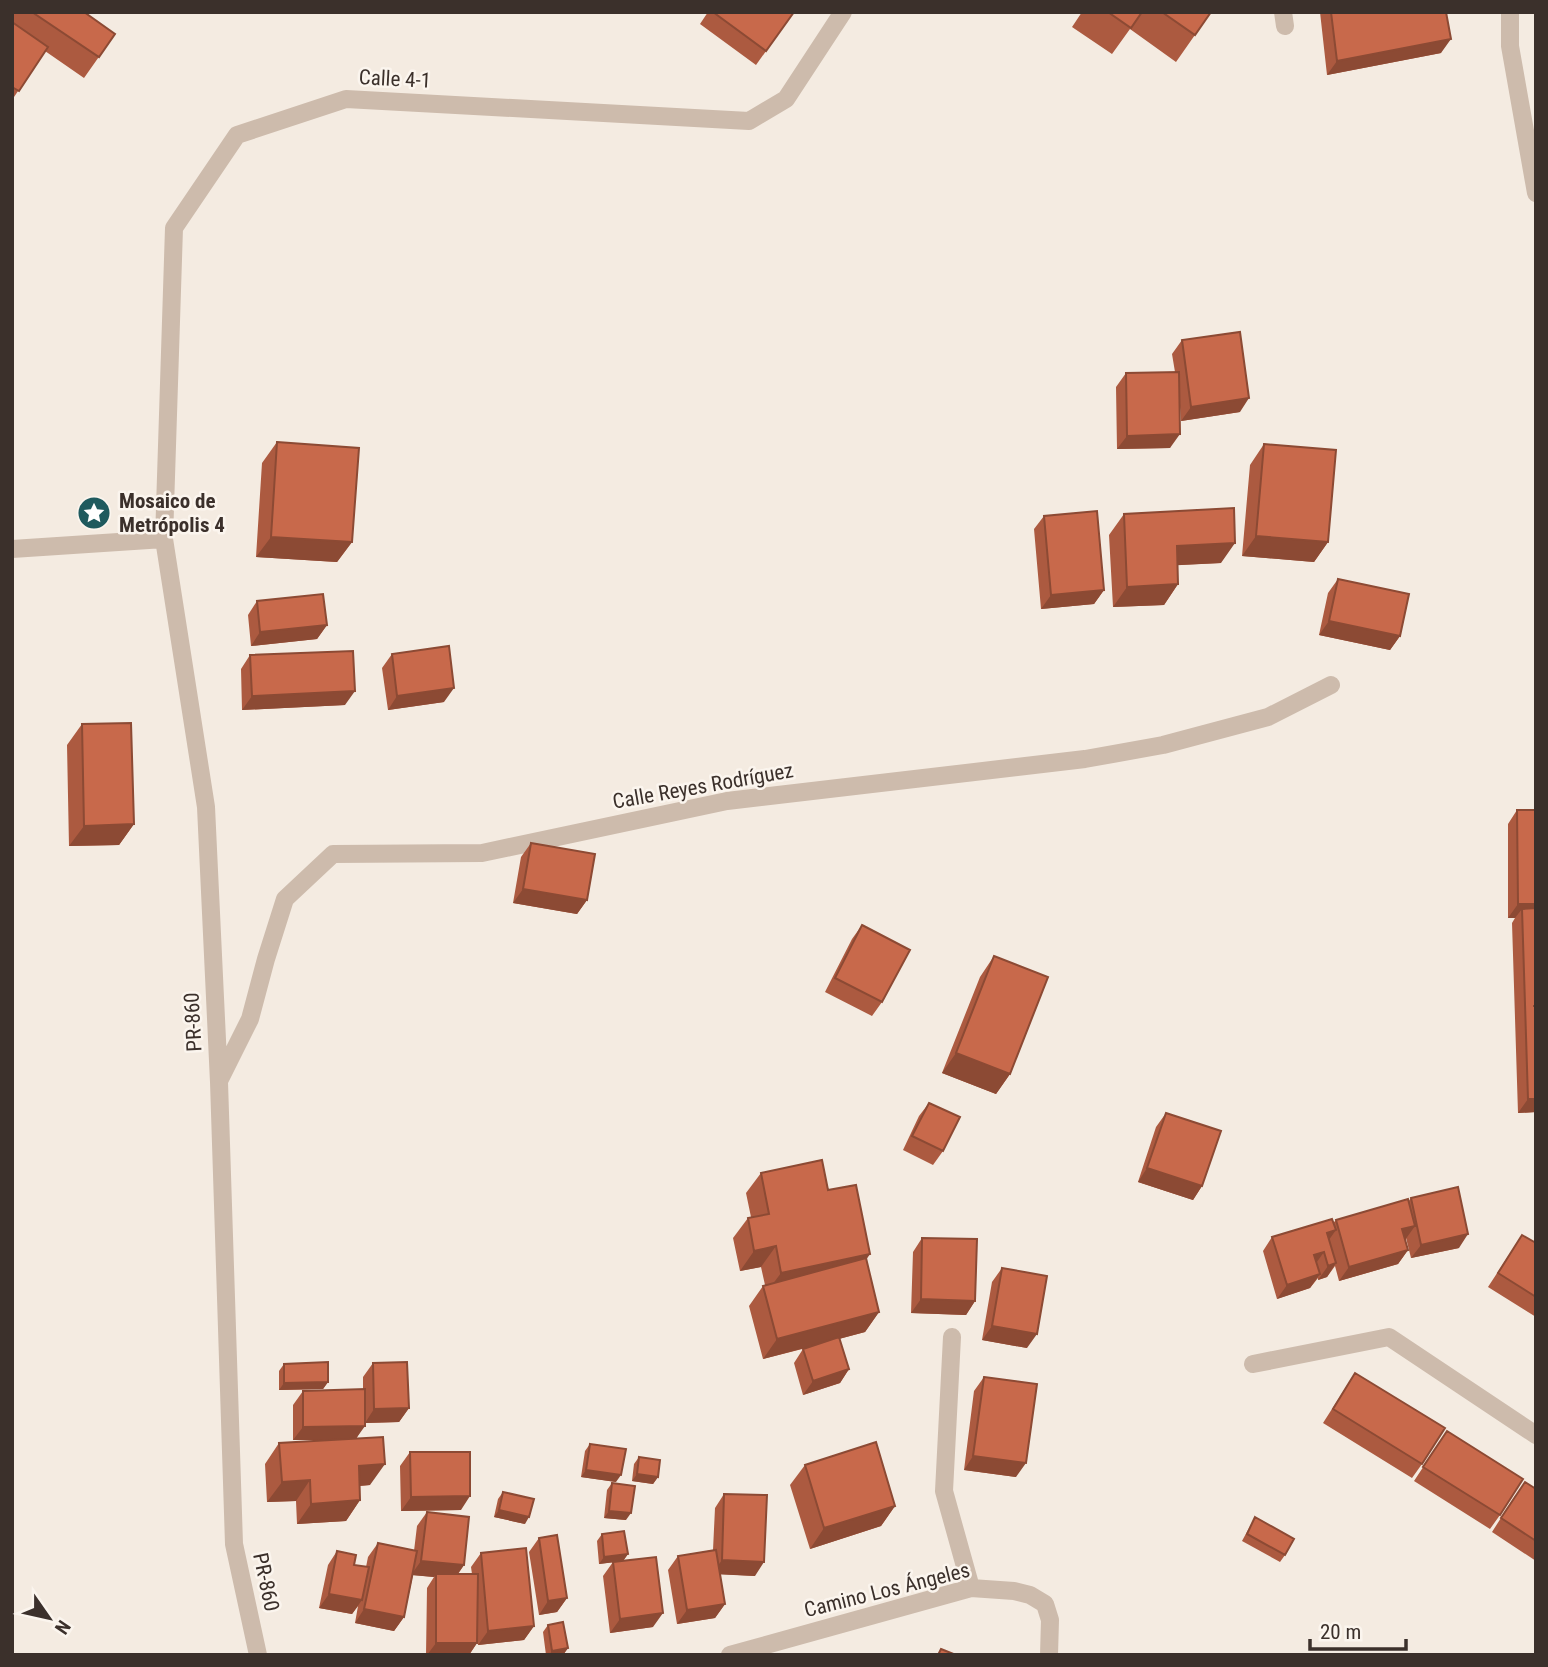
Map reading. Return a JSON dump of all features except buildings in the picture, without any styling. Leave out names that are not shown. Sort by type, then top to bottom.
[{"type":"street","name":"Calle 4-1","points":[[164,539],[174,228],[237,135],[346,99],[749,121],[786,99],[844,12]]},
{"type":"street","points":[[1510,12],[1510,46],[1536,193]]},
{"type":"street","points":[[12,549],[164,539]]},
{"type":"street","name":"PR-860","points":[[164,539],[206,807],[219,1082],[234,1544],[258,1655]]},
{"type":"street","name":"Calle Reyes Rodríguez","points":[[219,1082],[250,1019],[265,959],[285,899],[332,854],[482,853],[727,801],[1085,759],[1163,745],[1268,717],[1331,685]]},
{"type":"street","points":[[952,1338],[944,1491],[971,1588]]},
{"type":"street","points":[[1253,1364],[1389,1338],[1536,1435]]},
{"type":"street","name":"Camino Los Ángeles","points":[[730,1655],[971,1588],[1014,1591],[1030,1595],[1045,1604],[1051,1620],[1049,1655]]},
{"type":"place","name":"Mosaico de Metrópolis 4","points":[[94,513]]}]
